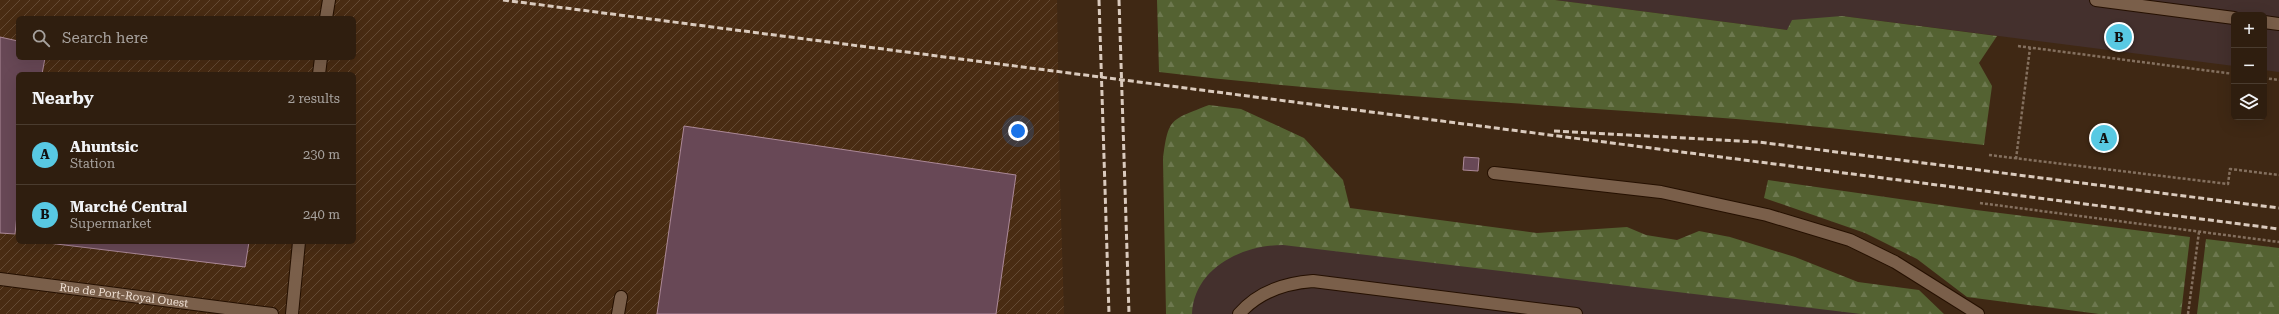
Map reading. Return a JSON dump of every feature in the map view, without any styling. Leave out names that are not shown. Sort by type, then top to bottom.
[{"type":"street","points":[[326,16],[329,0]]},
{"type":"street","points":[[2096,0],[2231,18]]},
{"type":"street","points":[[2267,22],[2279,24]]},
{"type":"street","points":[[319,72],[321,60]]},
{"type":"street","points":[[1494,173],[1661,192],[1767,215],[1850,240],[1896,262],[1978,314]]},
{"type":"street","points":[[292,314],[299,244]]},
{"type":"street","name":"Rue de Port-Royal Ouest","points":[[0,279],[272,314]]},
{"type":"street","points":[[1239,314],[1252,302],[1274,289],[1300,282],[1313,281],[1576,314]]},
{"type":"street","points":[[618,314],[621,297]]},
{"type":"path","points":[[2018,46],[2231,74]]},
{"type":"path","points":[[2016,159],[2030,48]]},
{"type":"path","points":[[2267,78],[2279,80]]},
{"type":"path","points":[[1989,155],[2228,184],[2230,169],[2279,175]]},
{"type":"path","points":[[1980,203],[2279,242]]},
{"type":"path","points":[[2188,314],[2198,232]]},
{"type":"shaded area","points":[[0,0],[1057,0],[1064,314],[0,314]]},
{"type":"shaded area","points":[[1555,0],[2279,0],[2279,72],[2267,70],[2267,12],[2231,12],[2231,66],[1842,16],[1787,30]]},
{"type":"shaded area","points":[[1179,224],[1866,314],[1183,314]]},
{"type":"green space","points":[[1157,0],[1555,0],[1787,30],[1792,20],[1842,16],[1997,36],[1979,63],[1992,86],[1984,145],[1736,119],[1375,93],[1159,72]]},
{"type":"green space","points":[[1209,105],[1241,109],[1304,138],[1343,180],[1350,208],[1537,233],[1627,227],[1646,235],[1677,240],[1699,231],[1730,237],[1795,257],[1858,282],[1919,290],[1944,314],[1861,314],[1283,245],[1252,249],[1223,262],[1211,272],[1201,284],[1195,298],[1192,314],[1166,314],[1163,160],[1167,135],[1174,122],[1179,118]]},
{"type":"green space","points":[[1768,180],[1976,210],[2190,237],[2181,314],[2099,314],[1967,297],[1917,259],[1865,233],[1764,198]]},
{"type":"green space","points":[[2206,239],[2279,248],[2279,314],[2197,314]]},
{"type":"building","points":[[0,37],[16,41],[16,60],[45,60],[42,72],[16,72],[16,224],[15,234],[0,233]]},
{"type":"building","points":[[684,126],[1016,175],[996,314],[657,314]]},
{"type":"building","points":[[1464,157],[1479,158],[1478,171],[1463,170]]},
{"type":"building","points":[[56,244],[249,244],[245,267]]},
{"type":"railway","points":[[503,0],[2279,229]]},
{"type":"railway","points":[[1099,0],[1109,314]]},
{"type":"railway","points":[[1119,0],[1129,314]]},
{"type":"railway","points":[[1554,131],[1758,142],[2279,208]]},
{"type":"place","name":"Marché Central","points":[[2119,37]]},
{"type":"place","name":"Ahuntsic","points":[[2104,138]]}]
